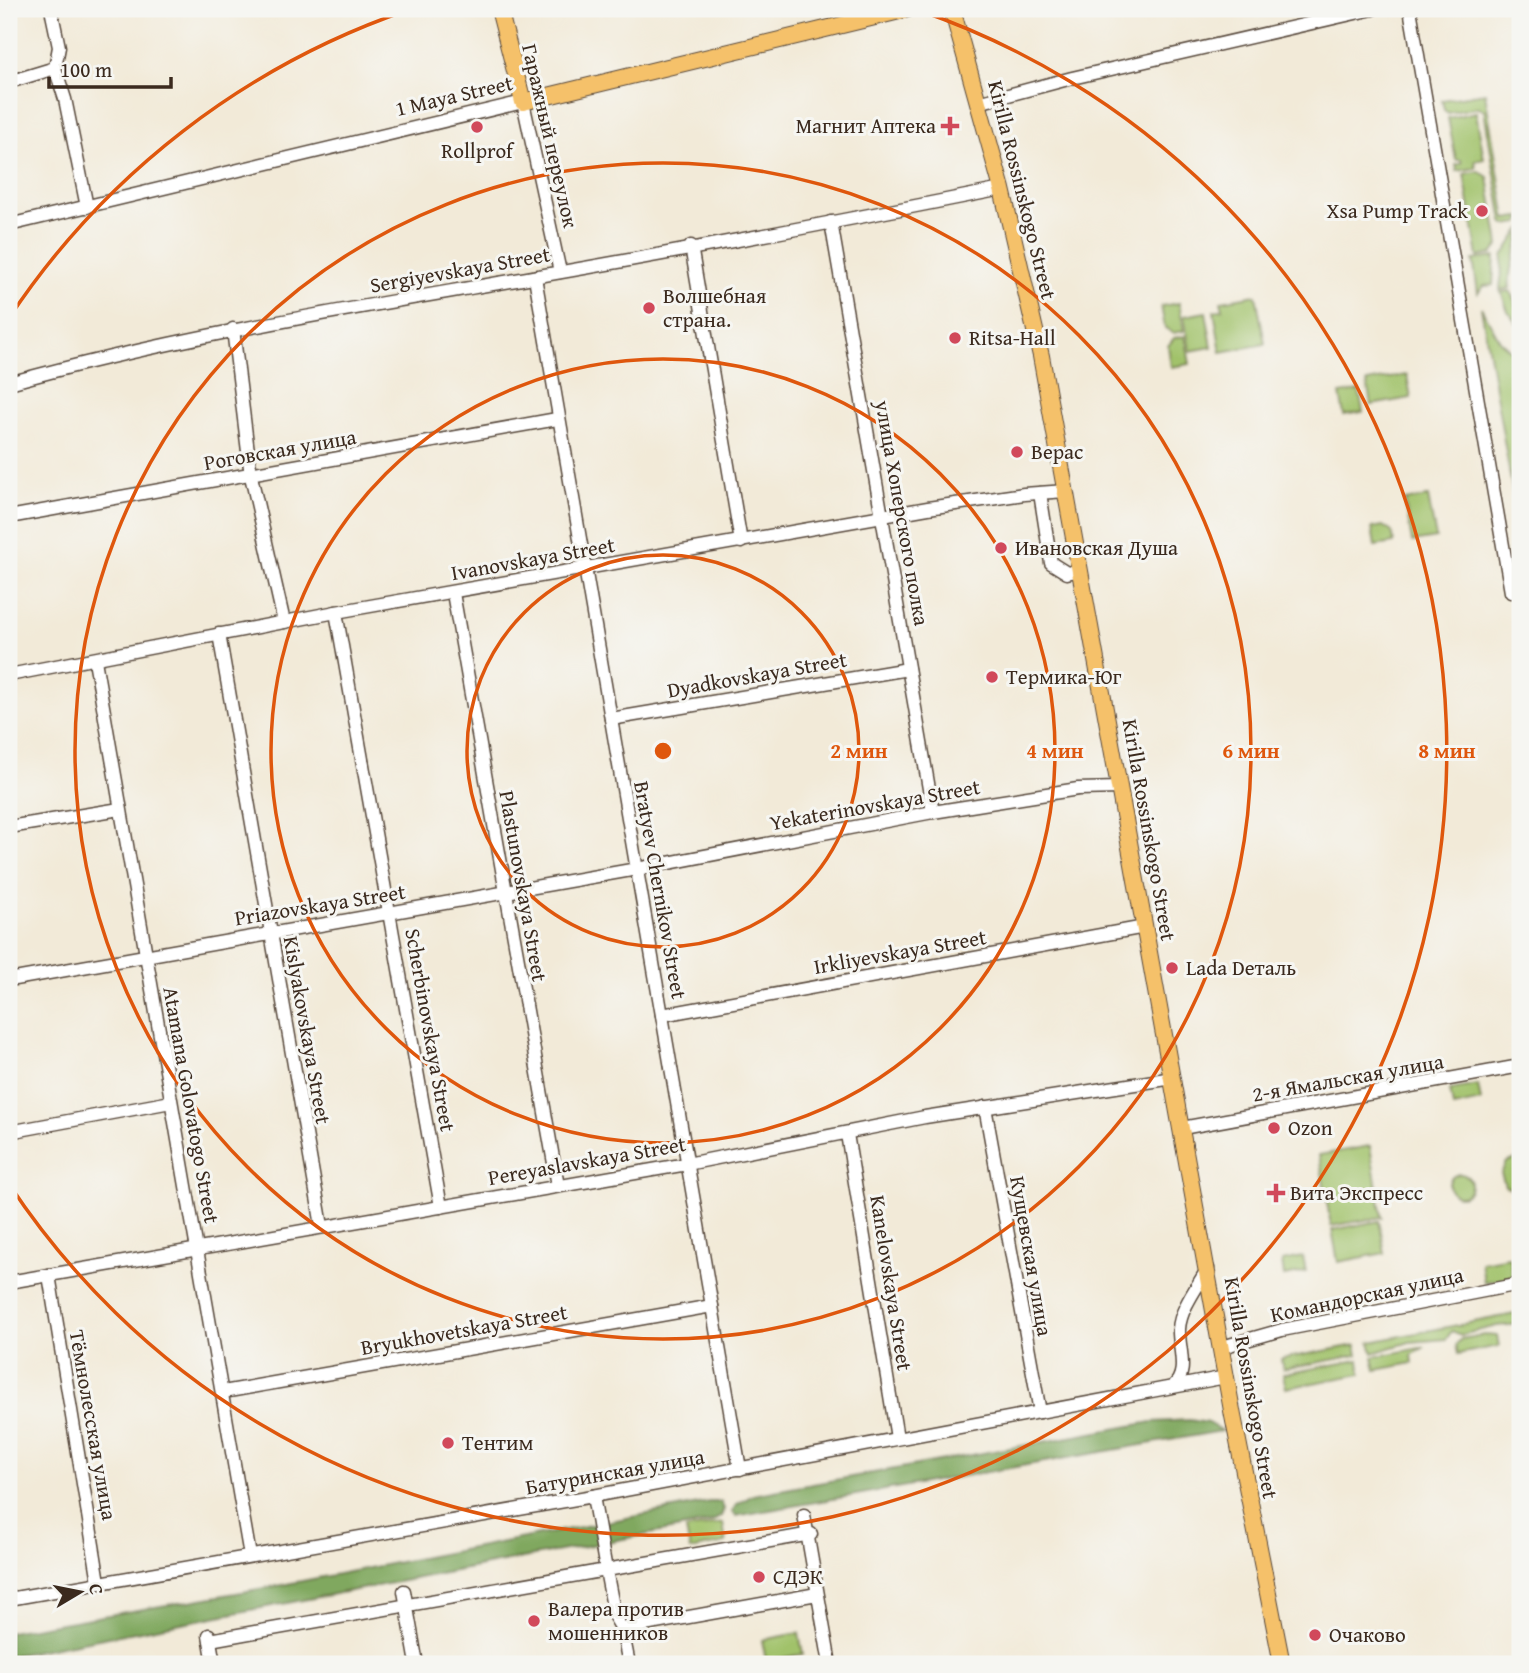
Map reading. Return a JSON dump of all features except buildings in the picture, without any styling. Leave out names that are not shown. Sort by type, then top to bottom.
[{"type":"main road","name":"Гаражный переулок","points":[[499,9],[525,101]]},
{"type":"main road","name":"1 Maya Street","points":[[525,101],[908,9]]},
{"type":"main road","name":"Kirilla Rossinskogo Street","points":[[952,9],[1002,189],[1035,326],[1226,1377],[1282,1664]]},
{"type":"street","points":[[51,9],[59,47],[55,68],[65,99],[87,207]]},
{"type":"street","points":[[978,103],[1072,78],[1373,9]]},
{"type":"street","points":[[1410,9],[1511,592]]},
{"type":"street","points":[[9,82],[55,68]]},
{"type":"street","name":"1 Maya Street","points":[[9,225],[525,101]]},
{"type":"street","name":"Гаражный переулок","points":[[525,101],[560,272]]},
{"type":"street","name":"Sergiyevskaya Street","points":[[9,383],[89,361],[233,329],[535,277],[1002,189]]},
{"type":"street","name":"улица Хоперского полка","points":[[831,222],[933,812]]},
{"type":"street","points":[[691,246],[741,542]]},
{"type":"street","name":"Bratyev Chernikov Street","points":[[535,277],[557,419],[740,1469]]},
{"type":"street","points":[[233,329],[251,476],[284,622]]},
{"type":"street","name":"Роговская улица","points":[[9,517],[251,476],[557,419]]},
{"type":"street","name":"Ivanovskaya Street","points":[[9,676],[336,612],[975,500],[1066,491]]},
{"type":"street","points":[[1040,493],[1051,563],[1066,573],[1080,570]]},
{"type":"street","name":"Plastunovskaya Street","points":[[453,593],[558,1186]]},
{"type":"street","name":"Scherbinovskaya Street","points":[[336,612],[441,1207]]},
{"type":"street","name":"Kislyakovskaya Street","points":[[219,634],[322,1226]]},
{"type":"street","name":"Atamana Golovatogo Street","points":[[95,660],[250,1556]]},
{"type":"street","name":"Dyadkovskaya Street","points":[[611,719],[908,669]]},
{"type":"street","name":"Yekaterinovskaya Street","points":[[637,869],[933,812],[1077,789],[1120,788]]},
{"type":"street","points":[[9,827],[120,809]]},
{"type":"street","name":"Priazovskaya Street","points":[[9,980],[637,869]]},
{"type":"street","name":"Irkliyevskaya Street","points":[[662,1014],[1145,927]]},
{"type":"street","name":"2-я Ямальская улица","points":[[1182,1128],[1520,1066]]},
{"type":"street","name":"Pereyaslavskaya Street","points":[[9,1282],[687,1164],[985,1107],[1172,1078]]},
{"type":"street","points":[[9,1132],[171,1102]]},
{"type":"street","name":"Кущевская улица","points":[[985,1107],[1040,1412]]},
{"type":"street","name":"Kanelovskaya Street","points":[[847,1134],[897,1438]]},
{"type":"street","points":[[1172,1387],[1180,1378],[1182,1368],[1179,1324],[1208,1268]]},
{"type":"street","name":"Тёмнолесская улица","points":[[49,1275],[99,1582]]},
{"type":"street","name":"Командорская улица","points":[[1222,1347],[1282,1330],[1520,1284]]},
{"type":"street","name":"Bryukhovetskaya Street","points":[[223,1392],[712,1306]]},
{"type":"street","name":"Батуринская улица","points":[[9,1599],[593,1496],[1226,1377]]},
{"type":"street","points":[[593,1496],[615,1617],[622,1629],[629,1664]]},
{"type":"street","points":[[804,1515],[830,1664]]},
{"type":"street","points":[[214,1664],[209,1638],[406,1606],[809,1534]]},
{"type":"street","points":[[404,1591],[416,1664]]},
{"type":"street","points":[[622,1629],[817,1594]]},
{"type":"green space","points":[[1485,93],[1506,219],[1520,217],[1520,223],[1506,225],[1503,222],[1484,110],[1478,107],[1448,113],[1444,110],[1442,100]]},
{"type":"green space","points":[[1476,112],[1484,159],[1475,161],[1476,168],[1457,171],[1456,165],[1462,163],[1461,160],[1456,160],[1448,118]]},
{"type":"green space","name":"Xsa Pump Track","points":[[1479,171],[1488,177],[1499,245],[1492,254],[1478,257],[1464,174]]},
{"type":"green space","points":[[1520,230],[1510,272],[1510,288],[1500,290],[1503,256]]},
{"type":"green space","points":[[1495,257],[1493,285],[1484,286],[1478,293],[1473,260]]},
{"type":"green space","points":[[1510,291],[1520,313],[1520,328],[1508,311],[1501,292]]},
{"type":"green space","points":[[1256,295],[1265,344],[1221,352],[1214,311],[1223,309],[1221,301]]},
{"type":"green space","points":[[1179,303],[1184,331],[1173,333],[1165,328],[1161,306]]},
{"type":"green space","points":[[1481,307],[1500,341],[1520,358],[1520,534]]},
{"type":"green space","points":[[1206,312],[1212,347],[1190,351],[1184,316]]},
{"type":"green space","points":[[1185,336],[1190,364],[1171,367],[1168,346],[1174,338]]},
{"type":"green space","points":[[1407,375],[1411,398],[1371,405],[1367,382]]},
{"type":"green space","points":[[1359,391],[1363,412],[1344,415],[1340,394]]},
{"type":"green space","points":[[1428,497],[1436,538],[1412,542],[1405,501]]},
{"type":"green space","points":[[1383,526],[1392,532],[1394,543],[1375,546],[1372,528]]},
{"type":"green space","points":[[1478,1085],[1481,1101],[1453,1107],[1450,1090]]},
{"type":"green space","points":[[1370,1146],[1382,1217],[1331,1226],[1319,1155]]},
{"type":"green space","points":[[1520,1158],[1520,1192],[1505,1186],[1501,1173],[1507,1162]]},
{"type":"green space","points":[[1460,1174],[1468,1177],[1471,1185],[1468,1193],[1460,1196],[1452,1193],[1449,1185],[1452,1177]]},
{"type":"green space","points":[[1379,1221],[1385,1253],[1338,1262],[1332,1230]]},
{"type":"green space","points":[[1303,1257],[1306,1272],[1284,1276],[1282,1261]]},
{"type":"green space","points":[[1509,1257],[1513,1277],[1484,1282],[1481,1262]]},
{"type":"green space","points":[[1520,1313],[1520,1324],[1497,1326],[1461,1335],[1452,1331],[1446,1339],[1410,1342],[1373,1353],[1370,1342]]},
{"type":"green space","points":[[1497,1336],[1499,1346],[1458,1354],[1456,1345],[1461,1339]]},
{"type":"green space","points":[[1356,1345],[1358,1355],[1283,1369],[1281,1359]]},
{"type":"green space","points":[[1425,1347],[1412,1355],[1413,1363],[1376,1370],[1373,1357]]},
{"type":"green space","points":[[1359,1360],[1361,1374],[1286,1388],[1283,1374]]},
{"type":"green space","points":[[1190,1420],[1208,1423],[1222,1431],[736,1516],[732,1512],[736,1505],[753,1495],[1152,1422]]},
{"type":"green space","points":[[709,1502],[721,1502],[724,1509],[721,1516],[712,1522],[9,1656],[9,1632],[271,1587]]},
{"type":"green space","points":[[723,1523],[726,1543],[690,1550],[686,1530]]},
{"type":"green space","points":[[799,1633],[803,1654],[766,1661],[762,1640]]},
{"type":"place","name":"Магнит Аптека","points":[[950,126]]},
{"type":"place","name":"Rollprof","points":[[477,127]]},
{"type":"place","name":"Xsa Pump Track","points":[[1482,211]]},
{"type":"place","name":"Волшебная страна.","points":[[649,308]]},
{"type":"place","name":"Ritsa-Hall","points":[[955,338]]},
{"type":"place","name":"Верас","points":[[1017,452]]},
{"type":"place","name":"Ивановская Душа","points":[[1001,548]]},
{"type":"place","name":"Термика-Юг","points":[[992,677]]},
{"type":"place","name":"Lada Dеталь","points":[[1172,968]]},
{"type":"place","name":"Ozon","points":[[1274,1128]]},
{"type":"place","name":"Вита Экспресс","points":[[1276,1193]]},
{"type":"place","name":"Тентим","points":[[448,1443]]},
{"type":"place","name":"СДЭК","points":[[759,1577]]},
{"type":"place","name":"Валера против мошенников","points":[[534,1621]]},
{"type":"place","name":"Очаково","points":[[1315,1635]]}]
